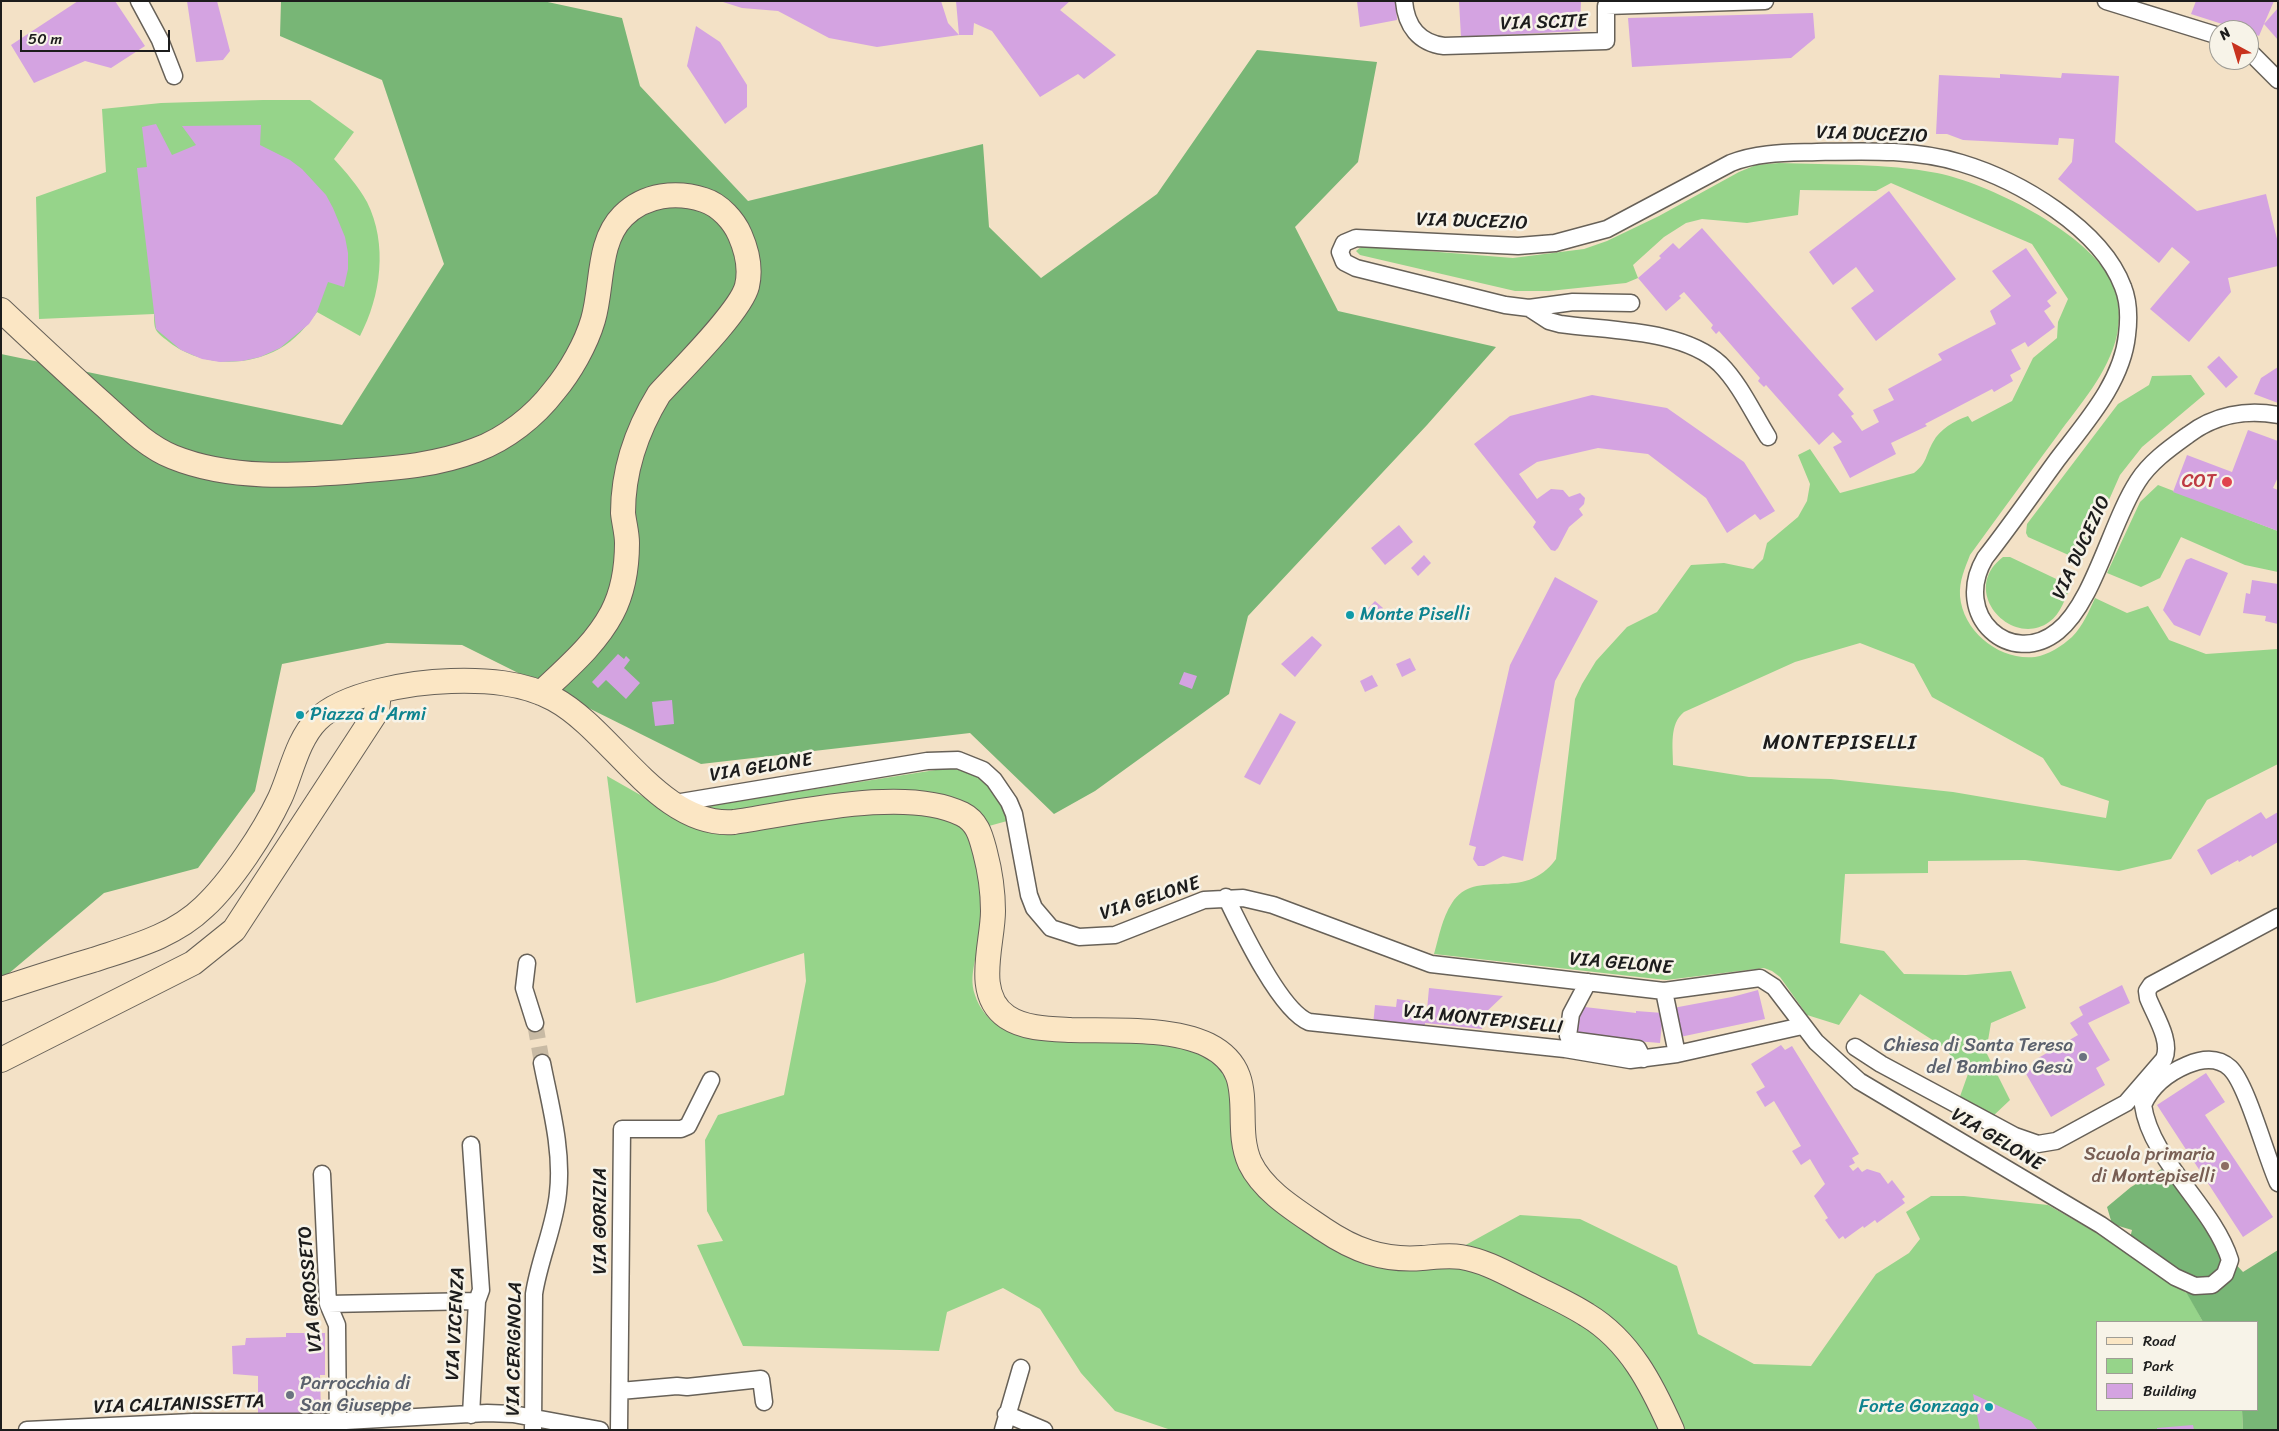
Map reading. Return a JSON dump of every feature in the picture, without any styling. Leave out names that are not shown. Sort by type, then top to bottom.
[{"type":"main road","points":[[1,310],[140,437],[172,457],[237,472],[286,476],[416,466],[462,455],[492,443],[516,428],[554,391],[580,350],[592,322],[606,249],[611,232],[623,216],[636,206],[673,194],[690,195],[711,202],[736,226],[743,241],[748,256],[747,288],[729,316],[660,394],[648,413],[634,445],[628,467],[623,513],[627,542],[626,567],[622,587],[612,613],[595,639],[541,693]]},
{"type":"main road","points":[[1,989],[146,943],[194,916],[216,895],[262,829],[279,800],[301,744],[315,721],[332,708],[346,701],[378,692],[430,683],[460,681],[507,684],[541,693],[571,711],[651,785],[699,819],[720,823],[892,800],[941,807],[968,817],[974,822],[983,842],[992,885],[993,926],[988,983],[994,1002],[1007,1017],[1030,1026],[1172,1035],[1209,1046],[1230,1062],[1237,1072],[1243,1096],[1244,1147],[1257,1175],[1268,1188],[1344,1243],[1369,1254],[1402,1259],[1444,1256],[1471,1259],[1513,1277],[1587,1315],[1618,1340],[1632,1356],[1656,1394],[1672,1430]]},
{"type":"main road","points":[[1,1060],[187,966],[211,950],[234,930],[377,711],[378,692]]},
{"type":"street","points":[[139,1],[160,40],[174,76]]},
{"type":"street","name":"VIA SCITE","points":[[1404,1],[1407,16],[1416,34],[1431,44],[1444,46],[1606,41],[1606,6],[1765,1]]},
{"type":"street","points":[[2106,1],[2209,33]]},
{"type":"street","points":[[2259,60],[2278,80]]},
{"type":"street","name":"VIA DUCEZIO","points":[[1631,302],[1566,302],[1528,308],[1505,305],[1356,268],[1344,262],[1341,256],[1341,247],[1350,239],[1356,238],[1504,246],[1555,243],[1607,229],[1731,163],[1744,158],[1770,154],[1876,152],[1946,159],[1991,174],[2054,209],[2087,236],[2113,266],[2126,298],[2128,324],[2123,355],[2110,386],[1985,558],[1975,579],[1974,596],[1982,620],[2002,638],[2020,643],[2043,640],[2052,636],[2069,621],[2084,595],[2130,494],[2138,480],[2157,458],[2194,430],[2220,418],[2253,412],[2278,414]]},
{"type":"street","points":[[1528,308],[1549,321],[1560,324],[1658,337],[1688,344],[1703,352],[1728,374],[1768,437]]},
{"type":"street","name":"VIA GELONE","points":[[674,803],[927,760],[958,760],[983,770],[994,780],[1009,802],[1020,838],[1029,895],[1034,908],[1051,928],[1080,937],[1115,935],[1204,900],[1226,897],[1243,898],[1273,905],[1430,964],[1664,991],[1760,978],[1774,987],[1802,1026],[1846,1070],[1873,1090],[2101,1225],[2175,1277],[2195,1286],[2212,1285],[2220,1280],[2229,1266],[2230,1260],[2227,1250],[2150,1128],[2143,1105],[2142,1094]]},
{"type":"street","name":"VIA MONTEPISELLI","points":[[1226,897],[1250,948],[1294,1013],[1300,1019],[1309,1022],[1565,1048],[1630,1060],[1676,1054],[1802,1026]]},
{"type":"street","points":[[2142,1094],[2168,1051],[2166,1040],[2148,998],[2147,991],[2151,985],[2278,917]]},
{"type":"street","points":[[526,962],[524,988],[535,1023]]},
{"type":"street","points":[[1588,982],[1571,1014],[1568,1036],[1571,1040],[1638,1048],[1643,1059]]},
{"type":"street","points":[[1664,991],[1676,1054]]},
{"type":"street","points":[[1855,1047],[1881,1064],[2015,1136],[2038,1144],[2056,1141],[2142,1094],[2165,1077],[2198,1060],[2214,1060],[2229,1066],[2240,1082],[2278,1183]]},
{"type":"street","name":"VIA CERIGNOLA","points":[[533,1424],[534,1294],[537,1272],[559,1191],[556,1142],[542,1063]]},
{"type":"street","name":"VIA GORIZIA","points":[[619,1430],[622,1129],[681,1129],[688,1126],[711,1080]]},
{"type":"street","name":"VIA VICENZA","points":[[471,1145],[481,1290],[476,1301],[471,1415]]},
{"type":"street","name":"VIA GROSSETO","points":[[322,1174],[328,1304],[336,1325],[338,1425]]},
{"type":"street","points":[[328,1304],[476,1301]]},
{"type":"street","points":[[1021,1368],[1004,1422],[1044,1430]]},
{"type":"street","points":[[620,1391],[677,1386],[687,1387],[760,1379],[764,1402]]},
{"type":"street","name":"VIA CALTANISSETTA","points":[[27,1430],[338,1425],[487,1413],[533,1424],[600,1430]]},
{"type":"green space","points":[[281,1],[543,1],[622,18],[640,86],[748,201],[983,144],[989,227],[1041,278],[1157,194],[1257,50],[1377,62],[1358,162],[1295,227],[1338,311],[1496,347],[1427,425],[1248,616],[1229,694],[1095,791],[1054,814],[970,733],[701,764],[462,645],[387,643],[282,664],[255,791],[198,868],[104,893],[1,980],[1,354],[342,425],[444,264],[382,80],[280,36]]},
{"type":"green space","points":[[310,100],[354,132],[334,159],[352,179],[367,202],[374,218],[380,252],[377,287],[373,304],[360,336],[317,312],[300,332],[279,349],[253,359],[225,362],[198,357],[173,345],[156,330],[154,314],[39,319],[36,197],[106,172],[102,109],[161,103]]},
{"type":"green space","points":[[1779,163],[1878,166],[1937,173],[1958,178],[2007,198],[2057,227],[2079,243],[2109,277],[2117,298],[2119,320],[2117,335],[2107,363],[2084,400],[1970,555],[1964,570],[1960,590],[1963,609],[1968,621],[1986,642],[2009,654],[2022,657],[2035,657],[2055,650],[2076,633],[2095,598],[2127,613],[2148,606],[2169,640],[2206,654],[2278,649],[2278,764],[2207,800],[2171,859],[2119,871],[2025,860],[1928,861],[1928,873],[1845,874],[1840,943],[1884,951],[1904,974],[1966,975],[2011,971],[2026,1008],[1991,1023],[1986,1052],[2010,1100],[1992,1117],[1958,1102],[1968,1074],[1942,1046],[1860,994],[1839,1025],[1807,1015],[1780,977],[1764,968],[1666,980],[1434,954],[1446,915],[1452,903],[1462,892],[1474,887],[1530,880],[1543,872],[1556,859],[1575,699],[1582,684],[1596,661],[1627,627],[1657,612],[1691,565],[1724,563],[1753,569],[1763,559],[1767,543],[1798,517],[1807,501],[1810,484],[1798,455],[1810,449],[1840,493],[1914,473],[1924,462],[1936,437],[1948,426],[1968,416],[1972,422],[2012,401],[2033,358],[2057,338],[2058,322],[2068,299],[2032,244],[1891,183],[1876,191],[1800,190],[1798,215],[1747,223],[1702,219],[1686,223],[1664,237],[1633,265],[1638,278],[1626,283],[1549,291],[1515,291],[1360,255],[1356,251],[1361,247],[1389,248],[1513,258],[1584,249],[1607,241],[1659,216],[1739,172],[1756,165]],"holes":[[[1860,643],[1914,664],[1932,697],[2043,758],[2061,785],[2109,801],[2106,818],[1953,792],[1831,779],[1749,777],[1673,765],[1674,729],[1679,717],[1684,712],[1795,662]]]},
{"type":"green space","points":[[2191,375],[2205,394],[2142,447],[2120,475],[2082,561],[2028,537],[2026,533],[2027,524],[2118,404],[2149,385],[2152,376]]},
{"type":"green space","points":[[2158,485],[2278,531],[2278,572],[2245,565],[2181,537],[2160,578],[2141,587],[2107,573],[2140,502]]},
{"type":"green space","points":[[2003,557],[2010,557],[2071,586],[2060,610],[2053,619],[2035,628],[2020,628],[2006,622],[1995,612],[1988,600],[1986,585],[1991,571]]},
{"type":"green space","points":[[948,768],[971,774],[987,784],[999,799],[1007,821],[989,826],[982,815],[973,808],[714,810],[701,807]]},
{"type":"green space","points":[[607,776],[679,817],[911,809],[967,825],[980,868],[982,883],[980,934],[973,969],[973,987],[975,995],[990,1019],[1014,1033],[1045,1039],[1152,1043],[1183,1047],[1209,1059],[1219,1068],[1226,1079],[1231,1103],[1234,1154],[1238,1167],[1248,1183],[1262,1198],[1346,1256],[1366,1265],[1414,1268],[1453,1252],[1520,1215],[1580,1219],[1677,1266],[1698,1334],[1754,1364],[1811,1366],[1876,1274],[1909,1253],[1920,1239],[1906,1212],[1931,1196],[1964,1196],[2048,1205],[2095,1232],[2188,1294],[2202,1321],[2096,1321],[2096,1411],[2242,1411],[2243,1430],[1171,1430],[1115,1411],[1081,1373],[1040,1309],[1003,1288],[947,1312],[939,1351],[743,1346],[697,1245],[723,1241],[707,1211],[705,1140],[718,1115],[784,1095],[806,981],[804,953],[715,982],[636,1003]]},
{"type":"green space","points":[[2165,1167],[2218,1245],[2243,1272],[2278,1250],[2278,1430],[2243,1430],[2242,1411],[2259,1411],[2259,1321],[2202,1321],[2172,1267],[2129,1242],[2132,1230],[2112,1224],[2107,1207],[2131,1187]]},
{"type":"building","points":[[78,1],[115,1],[145,46],[111,68],[85,61],[34,83],[11,45]]},
{"type":"building","points":[[187,1],[217,1],[230,51],[223,60],[196,62]]},
{"type":"building","points":[[941,1],[948,23],[959,35],[877,47],[829,38],[778,11],[742,8],[723,2]]},
{"type":"building","points":[[956,1],[1070,1],[1060,10],[1116,55],[1084,79],[1078,74],[1040,97],[992,31],[974,23],[973,35],[959,35]]},
{"type":"building","points":[[1357,1],[1396,1],[1397,20],[1360,27]]},
{"type":"building","points":[[1459,1],[1581,1],[1580,31],[1461,37]]},
{"type":"building","points":[[2196,1],[2274,1],[2259,36],[2259,20],[2210,20],[2191,14]]},
{"type":"building","points":[[2278,8],[2278,40],[2264,24]]},
{"type":"building","points":[[1813,13],[1815,38],[1791,58],[1632,67],[1628,18]]},
{"type":"building","points":[[696,26],[720,42],[747,85],[747,107],[725,124],[687,66]]},
{"type":"building","points":[[2062,73],[2119,76],[2115,142],[2197,211],[2266,194],[2278,243],[2278,266],[2228,278],[2231,292],[2189,342],[2150,309],[2190,262],[2172,247],[2159,263],[2058,179],[2072,162],[2074,139],[2059,138],[2058,145],[1963,140],[1947,134],[1936,134],[1939,75],[2000,78],[2000,74],[2061,78]]},
{"type":"building","points":[[156,124],[172,155],[196,145],[182,126],[261,125],[260,145],[290,160],[302,169],[326,195],[345,237],[348,269],[344,287],[328,282],[317,312],[309,324],[280,348],[260,357],[242,361],[220,362],[202,359],[181,350],[156,329],[137,168],[147,167],[142,127]]},
{"type":"building","points":[[1889,191],[1956,279],[1876,341],[1851,308],[1874,291],[1856,267],[1833,285],[1809,252]]},
{"type":"building","points":[[1702,228],[1844,389],[1838,395],[1854,414],[1851,416],[1862,431],[1879,422],[1873,410],[1894,400],[1888,389],[1942,360],[1938,354],[1996,324],[1990,311],[2011,296],[1992,271],[2026,248],[2057,293],[2047,301],[2051,306],[2044,311],[2055,327],[2028,347],[2025,342],[2011,350],[2021,369],[2010,375],[2013,381],[1994,392],[1992,389],[1925,424],[1927,426],[1891,443],[1896,454],[1850,478],[1833,447],[1842,442],[1833,432],[1819,445],[1766,385],[1764,387],[1758,381],[1760,378],[1719,331],[1716,334],[1711,328],[1713,325],[1684,292],[1679,296],[1681,298],[1666,311],[1638,278],[1661,258],[1659,256],[1673,243],[1679,249]]},
{"type":"building","points":[[2219,356],[2238,377],[2226,388],[2207,367]]},
{"type":"building","points":[[2278,367],[2278,403],[2254,394],[2261,378]]},
{"type":"building","points":[[1592,395],[1667,408],[1744,462],[1775,511],[1760,520],[1755,514],[1727,533],[1706,498],[1648,454],[1598,448],[1537,462],[1519,474],[1537,499],[1551,489],[1563,490],[1569,497],[1580,493],[1585,498],[1584,504],[1579,509],[1583,515],[1569,527],[1558,548],[1555,551],[1551,550],[1533,527],[1536,522],[1474,444],[1510,416]]},
{"type":"building","name":"COT","points":[[2248,430],[2278,441],[2278,477],[2273,488],[2278,490],[2278,531],[2173,492],[2187,455],[2232,472]]},
{"type":"building","points":[[1399,525],[1413,542],[1385,565],[1371,548]]},
{"type":"building","points":[[1424,555],[1431,563],[1418,576],[1411,568]]},
{"type":"building","points":[[2191,558],[2228,573],[2200,636],[2174,625],[2163,610],[2186,560]]},
{"type":"building","points":[[1555,577],[1598,601],[1555,681],[1523,861],[1503,856],[1484,866],[1478,866],[1473,859],[1476,847],[1469,845],[1510,665]]},
{"type":"building","points":[[2252,580],[2278,584],[2278,624],[2265,621],[2266,616],[2243,613],[2246,593],[2250,594]]},
{"type":"building","points":[[1375,601],[1383,608],[1371,621],[1363,614]]},
{"type":"building","points":[[1312,636],[1322,645],[1295,677],[1281,664]]},
{"type":"building","points":[[618,654],[624,659],[626,656],[630,660],[624,668],[640,683],[626,699],[606,680],[598,688],[592,682]]},
{"type":"building","points":[[1410,658],[1416,670],[1402,677],[1396,664]]},
{"type":"building","points":[[1184,672],[1197,676],[1192,689],[1179,684]]},
{"type":"building","points":[[1372,675],[1378,686],[1365,692],[1360,681]]},
{"type":"building","points":[[672,700],[674,724],[655,726],[652,702]]},
{"type":"building","points":[[1280,713],[1296,722],[1260,785],[1244,777]]},
{"type":"building","points":[[2261,812],[2266,819],[2278,812],[2278,842],[2252,857],[2251,855],[2239,862],[2238,860],[2211,875],[2197,850]]},
{"type":"building","points":[[2122,985],[2130,1003],[2088,1023],[2110,1060],[2096,1068],[2105,1085],[2051,1117],[2025,1072],[2036,1066],[2033,1061],[2078,1035],[2070,1023],[2083,1015],[2079,1007]]},
{"type":"building","points":[[1429,988],[1503,996],[1483,1015],[1482,1029],[1425,1023],[1425,1030],[1373,1025],[1375,1005],[1396,1007],[1397,999],[1410,1001],[1409,1009],[1427,1010]]},
{"type":"building","points":[[1758,990],[1765,1019],[1680,1037],[1673,1008]]},
{"type":"building","points":[[1576,1006],[1636,1013],[1636,1011],[1663,1013],[1660,1043],[1574,1036]]},
{"type":"building","points":[[1781,1045],[1785,1050],[1792,1046],[1859,1154],[1852,1158],[1855,1163],[1849,1166],[1853,1171],[1858,1167],[1862,1172],[1867,1169],[1880,1173],[1888,1184],[1892,1180],[1905,1197],[1902,1199],[1905,1203],[1877,1223],[1875,1220],[1864,1228],[1863,1226],[1845,1239],[1843,1236],[1839,1239],[1825,1220],[1828,1218],[1814,1196],[1825,1184],[1810,1159],[1801,1165],[1792,1151],[1801,1146],[1774,1101],[1765,1107],[1756,1092],[1765,1087],[1751,1064]]},
{"type":"building","points":[[2206,1073],[2225,1102],[2205,1115],[2273,1217],[2243,1237],[2157,1105]]},
{"type":"building","points":[[286,1333],[325,1333],[325,1375],[320,1375],[321,1413],[258,1414],[258,1376],[233,1374],[232,1346],[245,1345],[246,1338],[286,1337]]},
{"type":"building","name":"Forte Gonzaga","points":[[1973,1394],[2031,1421],[2038,1430],[1980,1430]]},
{"type":"building","points":[[2193,1425],[2194,1430],[2157,1430],[2157,1428]]},
{"type":"tunnel","points":[[535,1023],[542,1063]]},
{"type":"place","name":"COT","points":[[2227,482]]},
{"type":"place","name":"Monte Piselli","points":[[1350,615]]},
{"type":"place","name":"Piazza d'Armi","points":[[300,715]]},
{"type":"place","name":"Chiesa di Santa Teresa del Bambino Gesù","points":[[2083,1057]]},
{"type":"place","name":"Scuola primaria di Montepiselli","points":[[2225,1166]]},
{"type":"place","name":"Parrocchia di San Giuseppe","points":[[290,1395]]},
{"type":"place","name":"Forte Gonzaga","points":[[1989,1407]]},
{"type":"district","name":"MONTEPISELLI","points":[[1840,744]]}]
